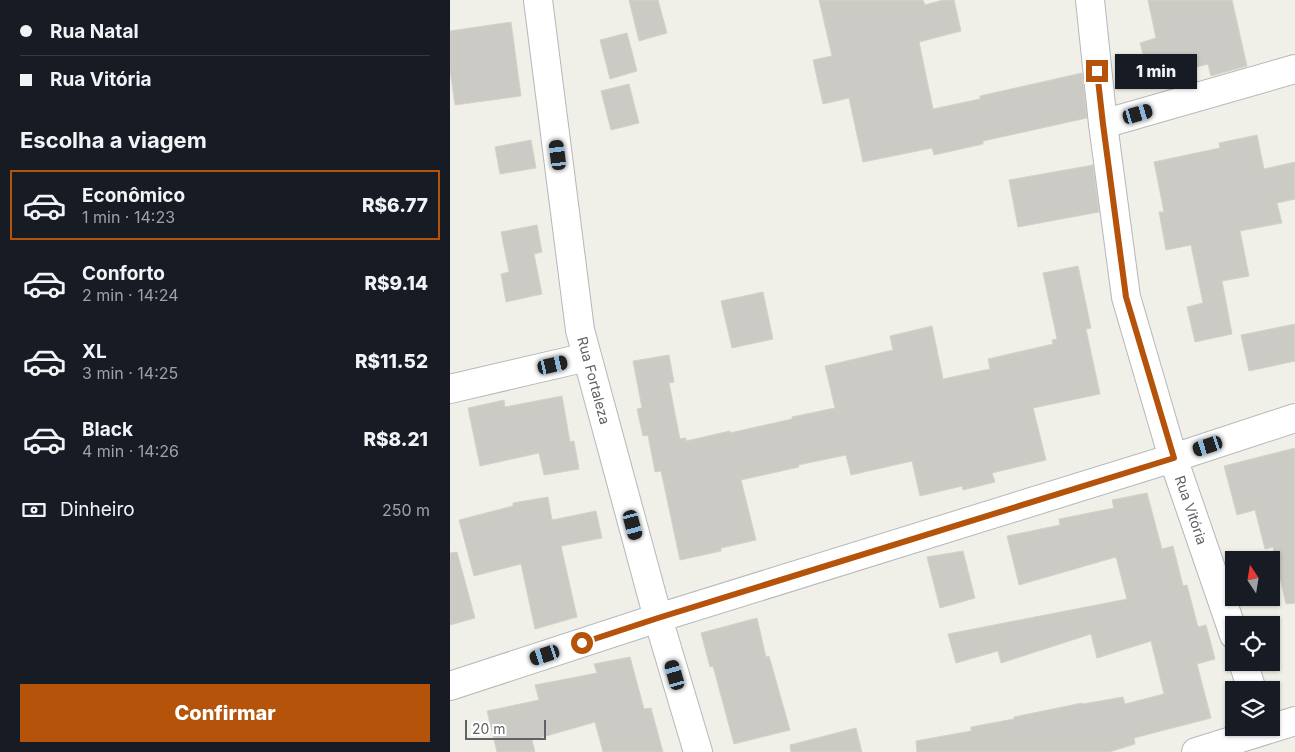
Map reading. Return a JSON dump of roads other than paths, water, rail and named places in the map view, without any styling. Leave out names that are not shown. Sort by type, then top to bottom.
[{"type":"street","name":"Rua Fortaleza","points":[[538,0],[580,330],[658,618],[698,752]]},
{"type":"street","name":"Rua Vitória","points":[[1090,0],[1103,124],[1126,297],[1174,458],[1228,616]]},
{"type":"street","points":[[1103,124],[1295,69]]},
{"type":"street","points":[[450,389],[587,358]]},
{"type":"street","points":[[450,686],[658,618],[1174,458],[1295,418]]},
{"type":"street","points":[[1280,729],[1295,721]]},
{"type":"street","points":[[1196,752],[1268,736]]}]
